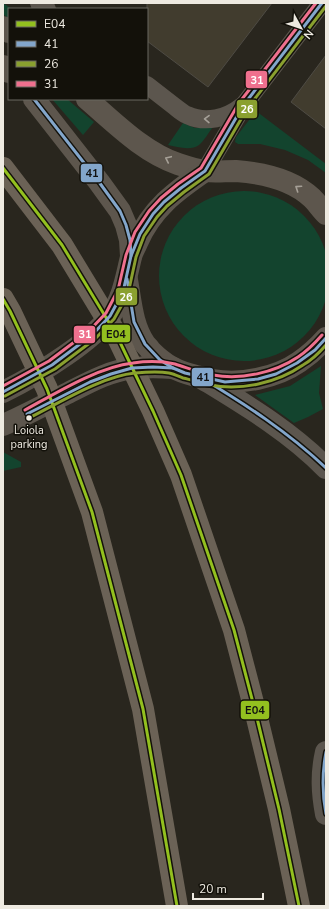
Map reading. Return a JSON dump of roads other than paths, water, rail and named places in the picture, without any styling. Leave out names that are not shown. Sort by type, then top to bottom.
[{"type":"highway","points":[[3,168],[62,245],[116,334],[153,411],[181,475],[234,630],[279,809],[299,906]]},
{"type":"highway","points":[[3,299],[47,389],[92,512],[143,709],[177,906]]},
{"type":"main road","points":[[35,100],[120,210],[130,240],[131,256]]},
{"type":"main road","points":[[88,100],[142,145],[162,157],[178,164],[202,164],[237,172],[258,174],[293,184],[311,198],[326,214]]},
{"type":"main road","points":[[3,392],[52,365],[92,335],[110,316],[123,292],[131,256],[140,234],[153,214],[202,164]]},
{"type":"main road","points":[[126,279],[134,322],[145,344],[160,360],[185,373],[213,380],[230,381],[258,379],[276,374],[297,363],[315,350],[326,338]]},
{"type":"main road","points":[[3,425],[90,382],[111,374],[132,368],[173,368]]},
{"type":"street","points":[[202,164],[243,106],[322,3]]},
{"type":"street","points":[[148,86],[186,115],[196,118],[216,119],[235,112],[243,106]]},
{"type":"street","points":[[200,377],[276,426],[309,452],[326,468]]},
{"type":"street","points":[[326,752],[323,767],[323,797],[326,814]]},
{"type":"place","name":"Loiola parking","points":[[29,418]]}]
